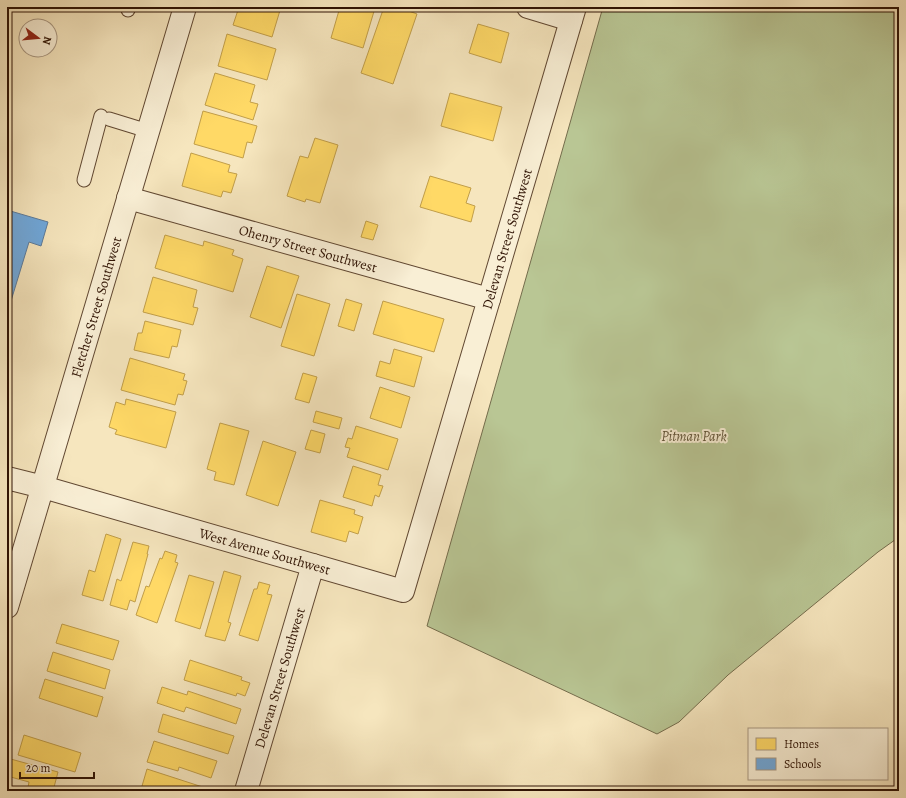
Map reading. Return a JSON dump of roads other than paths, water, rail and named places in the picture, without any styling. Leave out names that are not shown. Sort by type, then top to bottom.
[{"type":"street","name":"Fletcher Street Southwest","points":[[7,607],[185,7]]},
{"type":"street","points":[[528,7],[573,13]]},
{"type":"street","name":"Delevan Street Southwest","points":[[438,471],[573,13]]},
{"type":"street","name":"Ohenry Street Southwest","points":[[128,198],[488,299]]},
{"type":"street","name":"West Avenue Southwest","points":[[7,478],[43,487],[403,591],[438,471]]},
{"type":"street","name":"Delevan Street Southwest","points":[[246,791],[312,565]]},
{"type":"lane","points":[[84,180],[105,118],[148,131]]},
{"type":"park label","name":"Pitman Park","points":[[694,436]]}]
